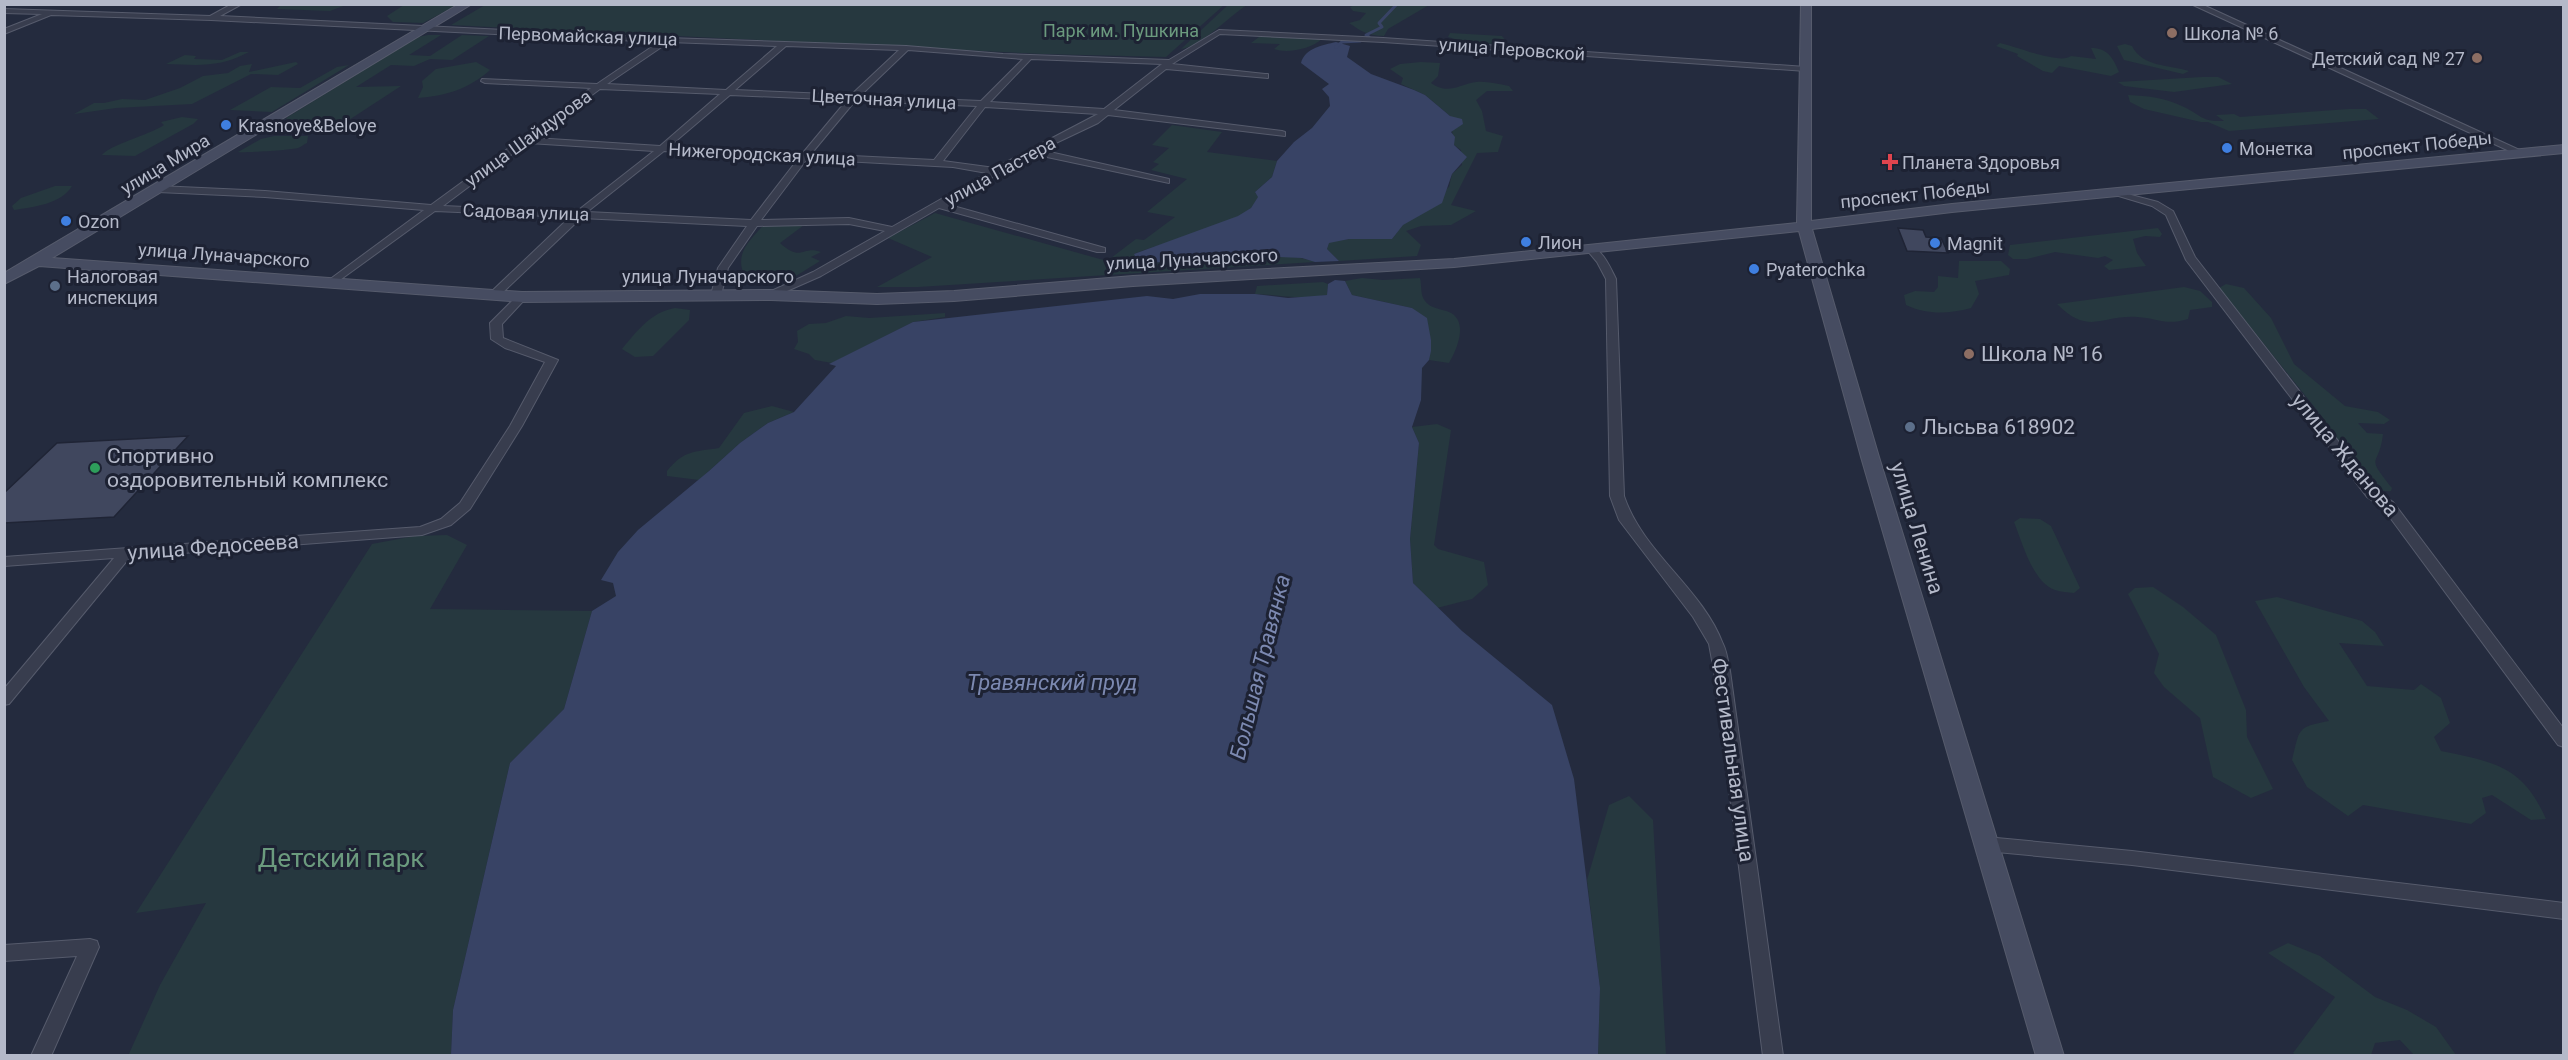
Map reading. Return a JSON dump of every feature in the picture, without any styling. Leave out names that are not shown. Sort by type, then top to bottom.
[{"type":"street","points":[[211,18],[238,4]]},
{"type":"street","name":"улица Мира","points":[[4,279],[467,4]]},
{"type":"street","name":"улица Ленина","points":[[1806,4],[1804,225],[1874,468],[2050,1056]]},
{"type":"street","points":[[2194,4],[2521,153]]},
{"type":"street","name":"Первомайская улица","points":[[4,11],[211,18],[667,40],[906,48],[1167,64],[1265,76]]},
{"type":"street","points":[[4,32],[50,13]]},
{"type":"street","name":"улица Перовской","points":[[1219,32],[1360,39],[1806,69]]},
{"type":"street","name":"улица Пастера","points":[[771,295],[817,274],[938,206],[994,171],[1095,121],[1167,64],[1219,32]]},
{"type":"street","name":"улица Шайдурова","points":[[333,282],[432,208],[529,140],[599,86],[667,40]]},
{"type":"street","points":[[495,294],[579,214],[663,148],[784,44]]},
{"type":"street","points":[[716,295],[723,268],[804,157],[854,98],[906,48]]},
{"type":"street","points":[[937,163],[983,104],[1029,57]]},
{"type":"street","name":"Цветочная улица","points":[[485,81],[983,104],[1106,112],[1282,134]]},
{"type":"street","name":"Нижегородская улица","points":[[529,140],[937,163],[994,171]]},
{"type":"street","name":"проспект Победы","points":[[1379,267],[1454,263],[2115,192],[2564,149]]},
{"type":"street","points":[[1032,151],[1166,181]]},
{"type":"street","name":"Садовая улица","points":[[158,189],[266,194],[432,208],[754,223],[849,222],[893,230]]},
{"type":"street","name":"улица Жданова","points":[[2115,192],[2155,204],[2170,213],[2190,258],[2372,494],[2388,505],[2564,741]]},
{"type":"street","points":[[938,206],[1101,250]]},
{"type":"street","name":"Фестивальная улица","points":[[1591,249],[1602,261],[1611,279],[1617,496],[1624,517],[1700,614],[1716,644],[1722,671],[1773,1056]]},
{"type":"street","name":"улица Луначарского","points":[[37,261],[522,297],[771,295],[877,299],[954,296],[1133,281],[1379,267]]},
{"type":"street","name":"улица Федосеева","points":[[4,562],[422,531],[446,522],[465,506],[516,426],[552,360],[509,346],[497,339],[496,323],[522,297]]},
{"type":"street","points":[[4,700],[126,553]]},
{"type":"street","points":[[1986,844],[2132,858],[2564,911]]},
{"type":"street","points":[[4,953],[90,947],[41,1056]]},
{"type":"green space","name":"Парк им. Пушкина","points":[[1224,4],[1166,57],[1043,54],[451,25],[485,5]]},
{"type":"green space","points":[[281,5],[346,5],[330,11],[277,9]]},
{"type":"green space","points":[[404,5],[457,5],[423,23],[393,22],[387,16]]},
{"type":"green space","points":[[1228,5],[1247,5],[1197,43],[1181,49]]},
{"type":"green space","points":[[1355,5],[1429,5],[1388,29],[1384,36],[1373,35],[1349,23],[1360,20],[1366,13],[1353,11],[1350,7]]},
{"type":"green space","points":[[1450,33],[1502,36],[1506,41],[1505,44],[1469,42],[1448,37]]},
{"type":"green space","points":[[1263,34],[1322,39],[1305,48],[1292,51],[1274,49],[1280,44],[1251,43]]},
{"type":"green space","points":[[441,35],[409,55],[430,56],[462,35],[489,36],[452,60],[430,59],[414,66],[391,65],[356,87],[401,86],[332,131],[293,125],[286,118],[418,37]]},
{"type":"green space","points":[[2000,43],[2057,58],[2071,56],[2096,59],[2091,48],[2097,48],[2109,55],[2119,72],[2111,76],[2059,66],[2052,73],[2043,71],[2017,56],[2018,54],[1996,46]]},
{"type":"green space","points":[[2125,44],[2132,46],[2142,58],[2149,62],[2189,71],[2183,74],[2124,60],[2117,46]]},
{"type":"green space","points":[[240,52],[249,52],[218,63],[166,64],[185,55],[196,56],[194,59],[222,60]]},
{"type":"green space","points":[[296,62],[298,64],[278,75],[251,74],[192,104],[116,108],[74,114],[94,103],[122,99],[145,100],[180,88],[203,76],[228,73],[240,66],[252,64],[249,72]]},
{"type":"green space","points":[[476,62],[490,70],[465,87],[418,98],[423,87],[422,81],[436,69]]},
{"type":"green space","points":[[1440,63],[1438,76],[1431,83],[1437,87],[1448,89],[1484,82],[1509,86],[1513,91],[1487,91],[1476,100],[1482,111],[1486,131],[1503,136],[1498,152],[1477,153],[1451,205],[1476,211],[1451,225],[1421,226],[1406,231],[1421,245],[1417,256],[1339,261],[1327,249],[1329,242],[1349,239],[1392,239],[1402,225],[1449,187],[1452,174],[1462,165],[1461,150],[1454,145],[1450,116],[1425,95],[1401,84],[1403,78],[1390,69],[1400,64]]},
{"type":"green space","points":[[349,65],[272,112],[230,110],[271,87],[300,88],[337,67]]},
{"type":"green space","points":[[2218,77],[2232,84],[2174,92],[2124,86],[2118,82]]},
{"type":"green space","points":[[2128,95],[2171,101],[2206,119],[2216,121],[2224,121],[2216,115],[2234,114],[2240,117],[2349,109],[2366,109],[2379,119],[2229,131],[2208,122],[2144,109],[2130,102]]},
{"type":"green space","points":[[182,117],[198,119],[135,156],[102,155],[106,151],[164,125],[161,122]]},
{"type":"green space","points":[[1172,125],[1222,132],[1207,152],[1277,161],[1272,177],[1255,192],[1259,197],[1251,208],[1213,228],[1134,254],[1139,263],[1213,263],[1272,256],[1301,258],[1315,262],[918,287],[877,287],[932,257],[888,238],[935,213],[1107,261],[1136,239],[1144,240],[1175,217],[1147,212],[1187,179],[1151,170],[1159,164],[1153,162],[1169,148],[1152,145]]},
{"type":"green space","points":[[274,136],[308,136],[307,143],[298,148],[238,152],[261,139]]},
{"type":"green space","points":[[55,186],[72,186],[54,201],[14,210],[12,206],[21,198]]},
{"type":"green space","points":[[783,222],[804,225],[780,243],[793,252],[815,250],[821,252],[811,257],[820,261],[784,281],[768,281],[744,274],[741,259],[750,240],[765,223]]},
{"type":"green space","points":[[2158,228],[2162,234],[2160,237],[2145,236],[2133,239],[2137,253],[2146,266],[2109,270],[2104,266],[2113,260],[2105,256],[2098,258],[2055,252],[2027,259],[2013,259],[2008,255],[2010,245]]},
{"type":"green space","points":[[1959,261],[2001,261],[2010,269],[2009,275],[1975,281],[1979,294],[1971,308],[1938,312],[1922,311],[1906,305],[1904,295],[1915,291],[1934,292],[1938,287],[1938,276],[1958,278]]},
{"type":"green space","points":[[1362,278],[1383,280],[1420,278],[1423,299],[1432,306],[1451,313],[1458,320],[1459,339],[1449,363],[1429,360],[1431,340],[1412,308],[1352,295],[1345,281]]},
{"type":"green space","points":[[1323,282],[1328,284],[1327,295],[1299,297],[1255,294],[1257,286]]},
{"type":"green space","points":[[2226,284],[2244,288],[2271,318],[2294,364],[2345,406],[2378,412],[2390,420],[2384,424],[2358,423],[2367,433],[2383,434],[2376,465],[2392,488],[2391,491],[2376,488],[2357,469],[2357,463],[2335,441],[2329,427],[2316,409],[2219,288]]},
{"type":"green space","points":[[2184,287],[2200,291],[2212,302],[2212,307],[2190,310],[2188,319],[2174,322],[2125,317],[2087,322],[2068,314],[2057,304]]},
{"type":"green space","points":[[675,308],[690,310],[689,320],[653,356],[635,357],[622,349],[652,318]]},
{"type":"green space","points":[[945,313],[945,317],[913,322],[832,363],[815,360],[809,354],[794,349],[798,342],[797,331],[809,324],[826,323],[846,316],[869,318]]},
{"type":"green space","points":[[772,406],[794,412],[768,423],[740,443],[699,480],[667,476],[667,471],[684,456],[696,451],[719,448],[744,413]]},
{"type":"green space","points":[[1437,424],[1451,430],[1434,545],[1438,549],[1484,562],[1488,585],[1472,599],[1437,608],[1413,583],[1410,539],[1419,443],[1412,427]]},
{"type":"green space","points":[[2020,518],[2040,519],[2051,526],[2080,588],[2074,593],[2055,590],[2047,586],[2034,571],[2014,522]]},
{"type":"green space","name":"Детский парк","points":[[447,535],[467,545],[430,609],[592,611],[564,709],[510,763],[453,1010],[451,1055],[128,1056],[160,985],[206,903],[136,913],[372,544],[415,536]]},
{"type":"green space","points":[[2153,587],[2183,607],[2216,635],[2246,710],[2247,737],[2273,789],[2251,798],[2213,777],[2200,718],[2164,687],[2154,673],[2159,654],[2128,594],[2135,588]]},
{"type":"green space","points":[[2277,597],[2362,621],[2375,632],[2384,646],[2339,643],[2367,686],[2414,690],[2421,684],[2441,698],[2450,723],[2434,737],[2441,751],[2477,759],[2505,769],[2527,788],[2546,819],[2531,820],[2492,795],[2482,798],[2486,813],[2471,824],[2363,805],[2348,816],[2307,787],[2292,760],[2299,736],[2301,731],[2310,725],[2329,721],[2304,687],[2255,601]]},
{"type":"green space","points":[[1629,796],[1653,820],[1666,1055],[1598,1055],[1600,988],[1587,880],[1609,805]]},
{"type":"green space","points":[[2288,943],[2320,956],[2375,997],[2407,1010],[2436,1027],[2456,1055],[2414,1055],[2400,1040],[2375,1043],[2371,1055],[2297,1056],[2293,1053],[2335,997],[2268,953]]},
{"type":"water","points":[[1336,42],[1350,46],[1347,57],[1371,74],[1425,95],[1450,116],[1462,119],[1463,124],[1451,132],[1455,137],[1454,145],[1467,157],[1452,174],[1442,203],[1403,225],[1392,239],[1349,239],[1329,243],[1327,249],[1339,261],[1315,262],[1302,258],[1279,257],[1200,264],[1178,265],[1161,262],[1139,264],[1134,254],[1238,216],[1251,208],[1258,197],[1255,192],[1272,177],[1277,161],[1294,142],[1312,128],[1330,106],[1329,97],[1322,89],[1329,84],[1301,63],[1310,51]]},
{"type":"water","name":"Травянский пруд","points":[[1335,280],[1345,281],[1352,295],[1412,308],[1427,318],[1431,351],[1429,360],[1422,368],[1421,400],[1412,427],[1419,443],[1410,539],[1413,583],[1462,631],[1552,705],[1574,779],[1600,988],[1598,1055],[451,1055],[453,1010],[510,763],[564,709],[592,611],[616,596],[613,583],[601,580],[618,552],[638,530],[740,443],[768,423],[794,412],[836,366],[829,364],[913,322],[1147,296],[1173,299],[1200,294],[1255,294],[1288,298],[1327,295],[1328,284]]},
{"type":"building","name":"Magnit","points":[[1898,228],[1923,230],[1926,237],[1941,238],[1948,253],[1907,251]]},
{"type":"building","name":"Спортивно оздоровительный комплекс","points":[[188,436],[114,517],[4,523],[4,493],[57,443]]},
{"type":"waterway","name":"Большая Травянка","points":[[1369,37],[1366,35],[1382,27],[1379,23],[1397,4]]},
{"type":"waterway","name":"Большая Травянка","points":[[1336,47],[1342,42],[1360,41]]},
{"type":"place","name":"Школа № 6","points":[[2172,33]]},
{"type":"place","name":"Детский сад № 27","points":[[2477,58]]},
{"type":"place","name":"Krasnoye&Beloye","points":[[226,125]]},
{"type":"place","name":"Монетка","points":[[2227,148]]},
{"type":"place","name":"Планета Здоровья","points":[[1890,162]]},
{"type":"place","name":"Ozon","points":[[66,221]]},
{"type":"place","name":"Лион","points":[[1526,242]]},
{"type":"place","name":"Magnit","points":[[1935,243]]},
{"type":"place","name":"Pyaterochka","points":[[1754,269]]},
{"type":"place","name":"Налоговая инспекция","points":[[55,286]]},
{"type":"place","name":"Школа № 16","points":[[1969,354]]},
{"type":"place","name":"Лысьва 618902","points":[[1910,427]]},
{"type":"place","name":"Спортивно оздоровительный комплекс","points":[[95,468]]}]
